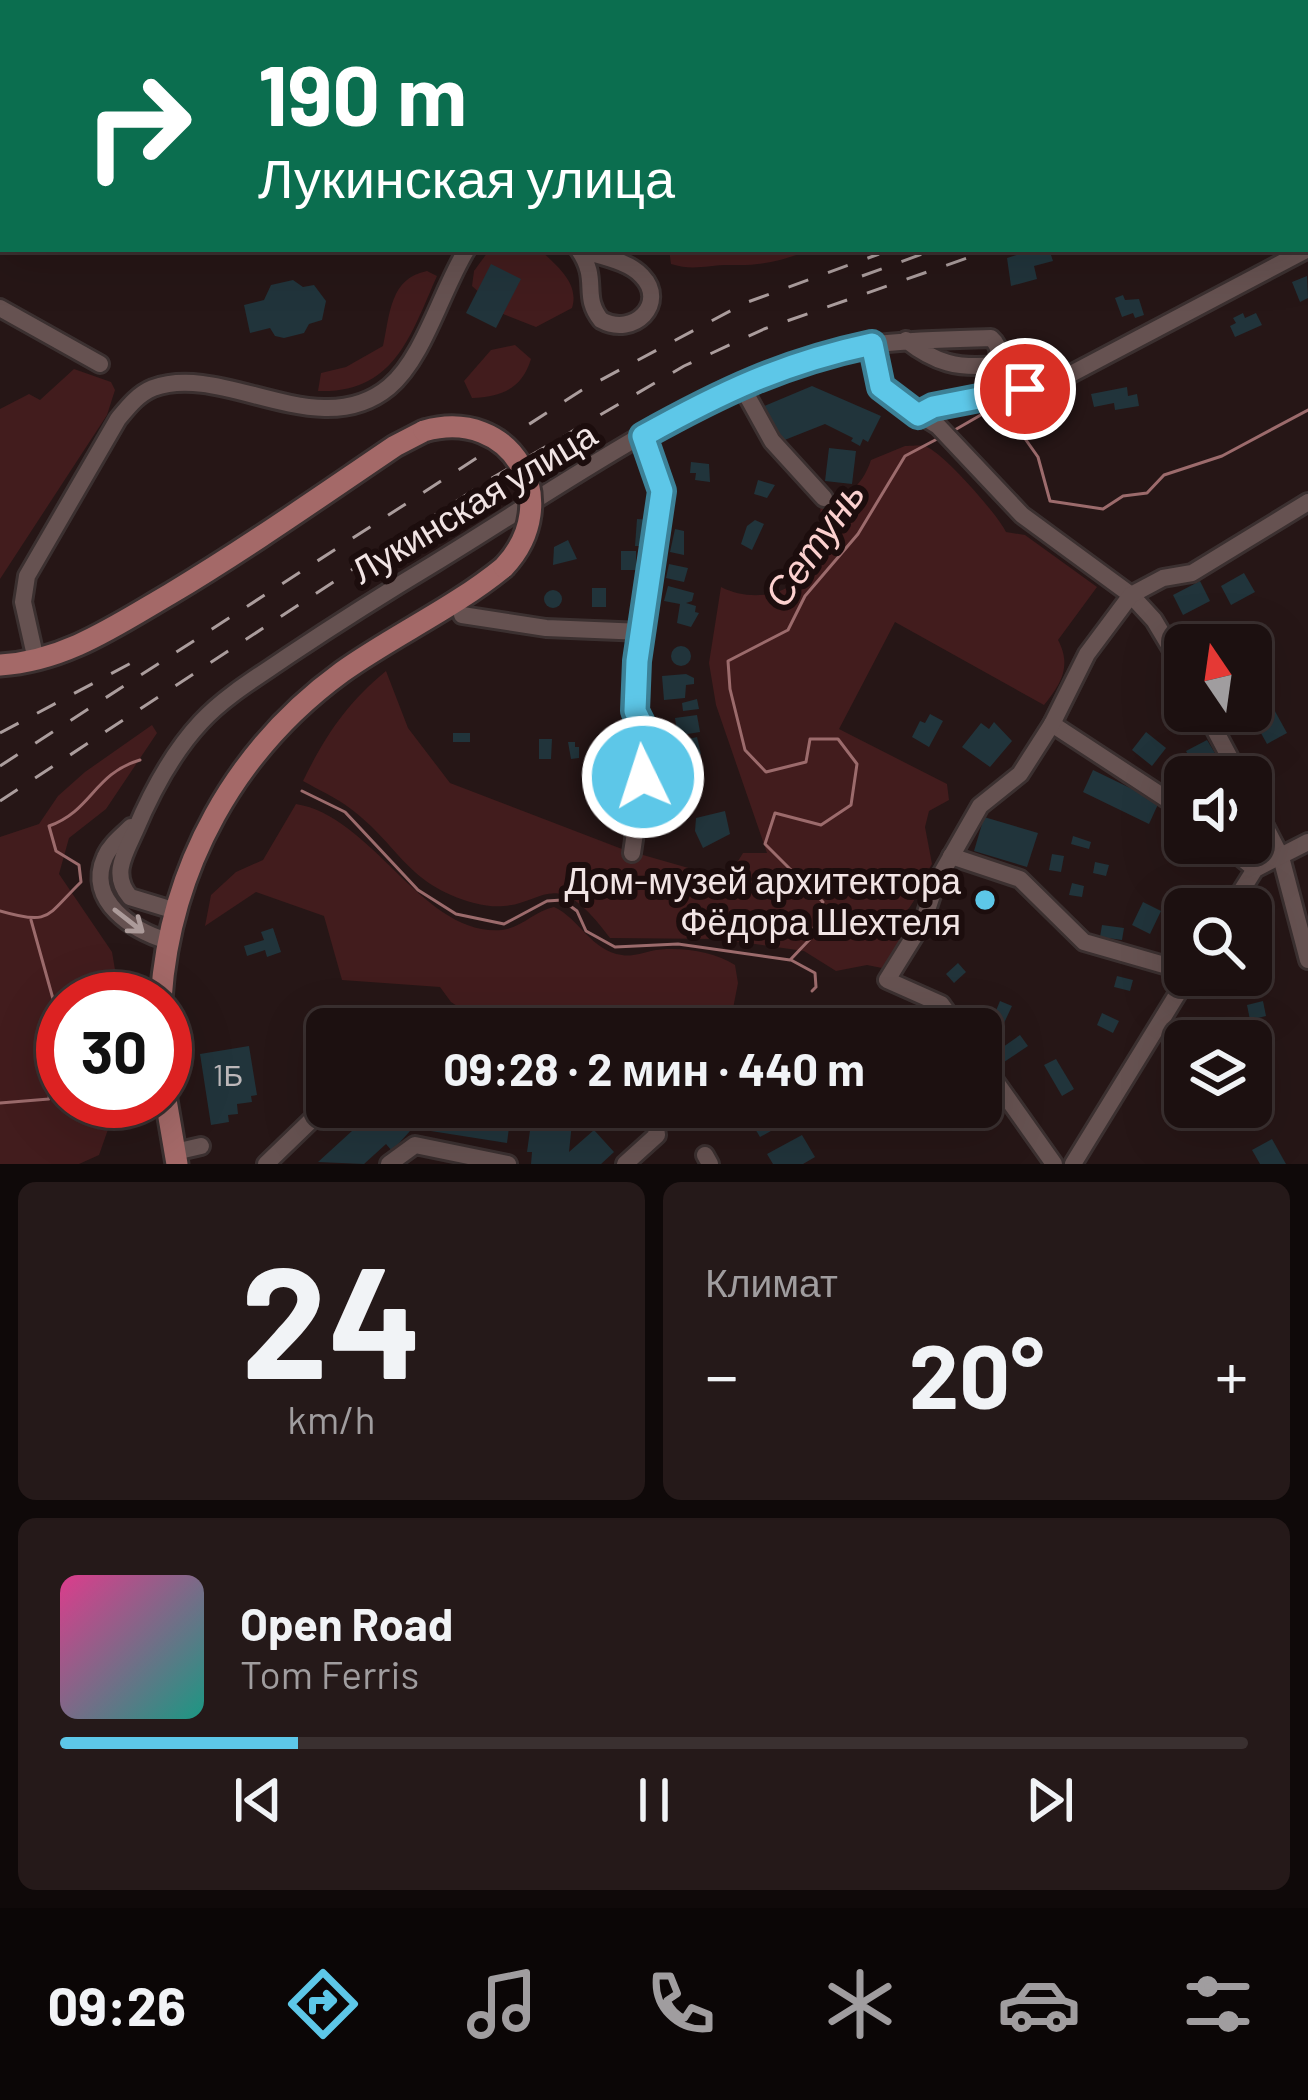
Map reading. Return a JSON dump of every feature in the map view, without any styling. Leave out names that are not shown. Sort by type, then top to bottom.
[{"type":"main road","points":[[0,665],[36,660],[87,643],[424,431],[449,426],[476,430],[502,443],[520,464],[529,485],[531,518],[522,545],[504,567],[341,673],[263,746],[212,816],[176,911],[164,972]]},
{"type":"main road","points":[[171,1128],[176,1158]]},
{"type":"street","points":[[36,660],[23,602],[27,576],[118,419],[132,403],[152,388],[177,384],[313,407],[340,408],[364,402],[387,389],[407,365],[465,252]]},
{"type":"street","points":[[580,252],[591,267],[591,302],[601,320],[621,326],[640,319],[650,301],[646,280],[630,267],[587,252]]},
{"type":"street","points":[[918,415],[933,407],[1052,384],[1302,252]]},
{"type":"street","points":[[0,308],[100,364]]},
{"type":"street","name":"Лукинская улица","points":[[176,911],[136,901],[122,887],[120,864],[140,818],[179,752],[221,703],[363,606],[643,436],[741,385],[798,361],[906,340],[991,338],[999,349],[998,358],[994,365],[964,368],[928,358],[906,340]]},
{"type":"street","points":[[872,344],[881,387],[938,426],[1011,506],[1131,595],[1164,637]]},
{"type":"street","points":[[741,385],[772,441],[824,498]]},
{"type":"street","points":[[632,853],[649,739],[635,711],[637,661],[662,491],[643,436]]},
{"type":"street","points":[[944,1008],[887,980],[980,806],[1020,774],[1088,654],[1131,595],[1163,578],[1192,573],[1308,502]]},
{"type":"street","points":[[462,615],[546,628],[643,632]]},
{"type":"street","points":[[1052,724],[1164,797]]},
{"type":"street","name":"Лукинская улица","points":[[140,818],[110,849],[102,863],[102,881],[112,908],[129,925],[168,941]]},
{"type":"street","points":[[1272,840],[1281,857],[1308,960]]},
{"type":"street","points":[[1243,888],[1255,869],[1308,842]]},
{"type":"street","points":[[951,856],[1020,879],[1084,942],[1164,966]]},
{"type":"street","points":[[1249,864],[1255,869]]},
{"type":"street","points":[[1073,1164],[1173,996]]},
{"type":"street","points":[[1002,1091],[1054,1164]]},
{"type":"street","points":[[266,1164],[306,1125]]},
{"type":"street","points":[[625,1164],[657,1135],[656,1128]]},
{"type":"street","points":[[389,1164],[415,1145],[508,1164]]},
{"type":"street","points":[[176,1158],[201,1146]]},
{"type":"shaded area","points":[[488,252],[542,252],[570,283],[572,308],[536,327],[503,314],[472,286],[474,271]]},
{"type":"shaded area","points":[[669,252],[804,252],[762,264],[671,264]]},
{"type":"shaded area","points":[[427,271],[437,276],[397,356],[365,382],[318,391],[321,373],[346,367],[383,346],[399,289]]},
{"type":"shaded area","points":[[515,345],[531,359],[522,378],[501,393],[472,398],[464,381],[491,350]]},
{"type":"shaded area","points":[[74,369],[111,382],[115,390],[107,415],[0,579],[0,409],[29,394],[40,400]]},
{"type":"shaded area","points":[[905,446],[933,451],[969,485],[1006,532],[1025,535],[1097,587],[1058,640],[1063,674],[1044,705],[895,622],[839,729],[947,784],[949,800],[929,811],[925,827],[932,864],[906,912],[905,933],[882,968],[867,965],[836,971],[804,951],[719,939],[610,938],[588,912],[557,893],[516,904],[474,903],[433,886],[351,809],[303,781],[338,721],[386,671],[408,728],[450,783],[622,849],[727,879],[743,853],[767,853],[716,705],[709,663],[721,587],[764,595],[791,585],[801,576],[809,548],[822,534],[820,504],[852,489],[871,460]]},
{"type":"shaded area","points":[[152,725],[157,733],[106,809],[69,838],[59,874],[112,952],[115,972],[36,972],[36,1128],[108,1128],[99,1155],[79,1164],[0,1164],[0,837],[39,824],[58,796]]},
{"type":"shaded area","points":[[296,804],[324,813],[350,830],[422,896],[474,927],[509,929],[554,907],[611,952],[629,956],[683,950],[726,960],[735,965],[738,983],[733,1008],[460,1008],[440,987],[342,980],[324,916],[256,892],[205,926],[211,895],[236,872],[263,860]]},
{"type":"building","points":[[1050,252],[1053,261],[1034,266],[1037,279],[1011,286],[1007,258]]},
{"type":"building","points":[[491,264],[521,279],[496,328],[466,313]]},
{"type":"building","points":[[1307,276],[1308,298],[1300,302],[1292,282]]},
{"type":"building","points":[[293,280],[303,287],[314,285],[326,301],[322,320],[309,324],[304,333],[284,338],[275,336],[270,328],[250,333],[244,305],[264,300],[271,285]]},
{"type":"building","points":[[1123,295],[1125,300],[1139,299],[1144,315],[1122,317],[1115,298]]},
{"type":"building","points":[[1243,313],[1245,318],[1256,313],[1262,325],[1235,337],[1230,326]]},
{"type":"building","points":[[812,386],[881,416],[868,442],[863,439],[860,446],[825,424],[777,443],[762,407]]},
{"type":"building","points":[[1127,387],[1128,396],[1137,394],[1139,406],[1094,407],[1091,394]]},
{"type":"building","points":[[829,448],[856,451],[852,484],[825,481]]},
{"type":"building","points":[[691,462],[709,464],[710,482],[695,480]]},
{"type":"building","points":[[758,480],[775,485],[767,498],[754,494]]},
{"type":"building","points":[[637,519],[651,520],[649,546],[635,546]]},
{"type":"building","points":[[755,520],[764,524],[752,550],[741,544],[747,526]]},
{"type":"building","points":[[675,529],[684,531],[684,555],[670,552]]},
{"type":"building","points":[[568,540],[577,559],[553,565],[554,547]]},
{"type":"building","points":[[621,551],[636,551],[636,570],[621,570]]},
{"type":"building","points":[[669,564],[688,568],[684,582],[666,578]]},
{"type":"building","points":[[1244,573],[1255,592],[1231,605],[1221,586]]},
{"type":"building","points":[[1200,581],[1210,601],[1183,615],[1173,595]]},
{"type":"building","points":[[668,586],[694,593],[686,603],[696,606],[699,613],[691,627],[677,623],[680,604],[664,601]]},
{"type":"building","points":[[592,588],[606,588],[606,607],[592,607]]},
{"type":"building","points":[[553,590],[562,599],[553,608],[544,599]]},
{"type":"building","points":[[681,646],[691,656],[681,666],[671,656]]},
{"type":"building","points":[[641,668],[650,669],[649,701],[639,700]]},
{"type":"building","points":[[662,676],[694,678],[694,684],[686,685],[685,698],[664,700]]},
{"type":"building","points":[[697,699],[699,709],[683,711],[682,703]]},
{"type":"building","points":[[1272,706],[1287,733],[1267,744],[1260,732],[1272,732]]},
{"type":"building","points":[[930,714],[943,721],[929,747],[912,737]]},
{"type":"building","points":[[697,715],[700,732],[681,735],[677,731],[675,718]]},
{"type":"building","points":[[994,722],[1012,741],[990,767],[962,747],[981,723],[989,729]]},
{"type":"building","points":[[1146,732],[1166,748],[1152,766],[1132,750]]},
{"type":"building","points":[[453,733],[470,733],[470,742],[453,742]]},
{"type":"building","points":[[697,737],[701,754],[676,759],[672,743]]},
{"type":"building","points":[[539,739],[552,739],[551,759],[539,759]]},
{"type":"building","points":[[1207,740],[1215,753],[1189,756],[1186,751]]},
{"type":"building","points":[[568,742],[579,747],[579,758],[571,759]]},
{"type":"building","points":[[629,747],[645,748],[644,771],[627,770]]},
{"type":"building","points":[[587,769],[616,772],[615,780],[610,779],[610,786],[586,784]]},
{"type":"building","points":[[669,770],[676,784],[662,790],[655,776]]},
{"type":"building","points":[[1093,770],[1159,802],[1149,824],[1083,792]]},
{"type":"building","points":[[685,801],[688,811],[676,815],[673,805]]},
{"type":"building","points":[[725,811],[730,834],[703,848],[695,831],[696,818]]},
{"type":"building","points":[[984,817],[1038,833],[1027,867],[974,851]]},
{"type":"building","points":[[1073,836],[1091,842],[1089,849],[1071,844]]},
{"type":"building","points":[[1052,854],[1064,856],[1061,872],[1049,870]]},
{"type":"building","points":[[1095,862],[1109,865],[1106,876],[1093,873]]},
{"type":"building","points":[[1072,883],[1084,886],[1082,897],[1069,895]]},
{"type":"building","points":[[1143,902],[1161,911],[1150,934],[1132,925]]},
{"type":"building","points":[[1102,925],[1124,928],[1122,940],[1100,937]]},
{"type":"building","points":[[273,928],[281,952],[267,957],[265,950],[247,956],[244,946],[264,940],[261,932]]},
{"type":"building","points":[[958,963],[966,972],[954,983],[946,974]]},
{"type":"building","points":[[1117,976],[1133,980],[1130,991],[1114,987]]},
{"type":"building","points":[[1000,1001],[1012,1006],[1004,1023],[1002,1008],[997,1008]]},
{"type":"building","points":[[1263,1001],[1266,1016],[1250,1020],[1247,1005]]},
{"type":"building","points":[[1102,1013],[1119,1021],[1113,1033],[1097,1025]]},
{"type":"building","points":[[1020,1035],[1028,1046],[1002,1063],[1002,1048]]},
{"type":"building","points":[[249,1046],[257,1095],[251,1096],[252,1102],[237,1104],[238,1114],[228,1115],[229,1122],[211,1125],[200,1054]]},
{"type":"building","points":[[1056,1059],[1074,1089],[1062,1096],[1044,1065]]},
{"type":"building","points":[[355,1128],[509,1128],[507,1143],[418,1129],[410,1131],[392,1151],[386,1144],[364,1164],[318,1162]]},
{"type":"building","points":[[530,1128],[571,1128],[569,1152],[594,1130],[614,1152],[601,1164],[531,1164],[532,1152],[527,1152]]},
{"type":"building","points":[[755,1128],[776,1128],[760,1137]]},
{"type":"building","points":[[802,1135],[815,1157],[803,1164],[773,1164],[767,1154]]},
{"type":"building","points":[[1272,1139],[1286,1164],[1260,1164],[1252,1150]]},
{"type":"waterway","name":"Сетунь","points":[[953,431],[986,412],[1009,416],[1038,457],[1050,501],[1103,509],[1123,496],[1147,493],[1164,475],[1222,456],[1308,410]]},
{"type":"waterway","name":"Сетунь","points":[[302,791],[345,812],[418,890],[456,914],[504,924],[547,901],[562,900],[577,911],[586,931],[615,947],[678,944],[790,960],[810,939],[823,902],[765,844],[775,813],[821,825],[851,805],[857,764],[838,739],[810,739],[806,762],[766,772],[745,750],[728,661],[788,630],[805,596],[858,534],[905,456],[939,438]]},
{"type":"waterway","name":"Сетунь","points":[[0,911],[29,918],[46,915],[81,882],[79,865],[56,851],[49,826],[75,811],[112,774],[140,760]]},
{"type":"waterway","points":[[0,1103],[49,1099],[55,1006],[31,920]]},
{"type":"waterway","points":[[791,960],[815,973],[812,991]]},
{"type":"railway","points":[[862,276],[928,252]]},
{"type":"railway","points":[[0,801],[487,481],[684,366],[764,329],[984,252]]},
{"type":"railway","points":[[0,766],[582,390],[745,303],[879,254]]},
{"type":"railway","points":[[0,733],[133,662]]},
{"type":"place","name":"Дом-музей архитектора Фёдора Шехтеля","points":[[985,900]]},
{"type":"route","points":[[643,777],[649,739],[635,711],[637,661],[662,491],[643,436],[757,377],[798,361],[872,344],[881,387],[918,415],[933,407],[1025,389]]}]
